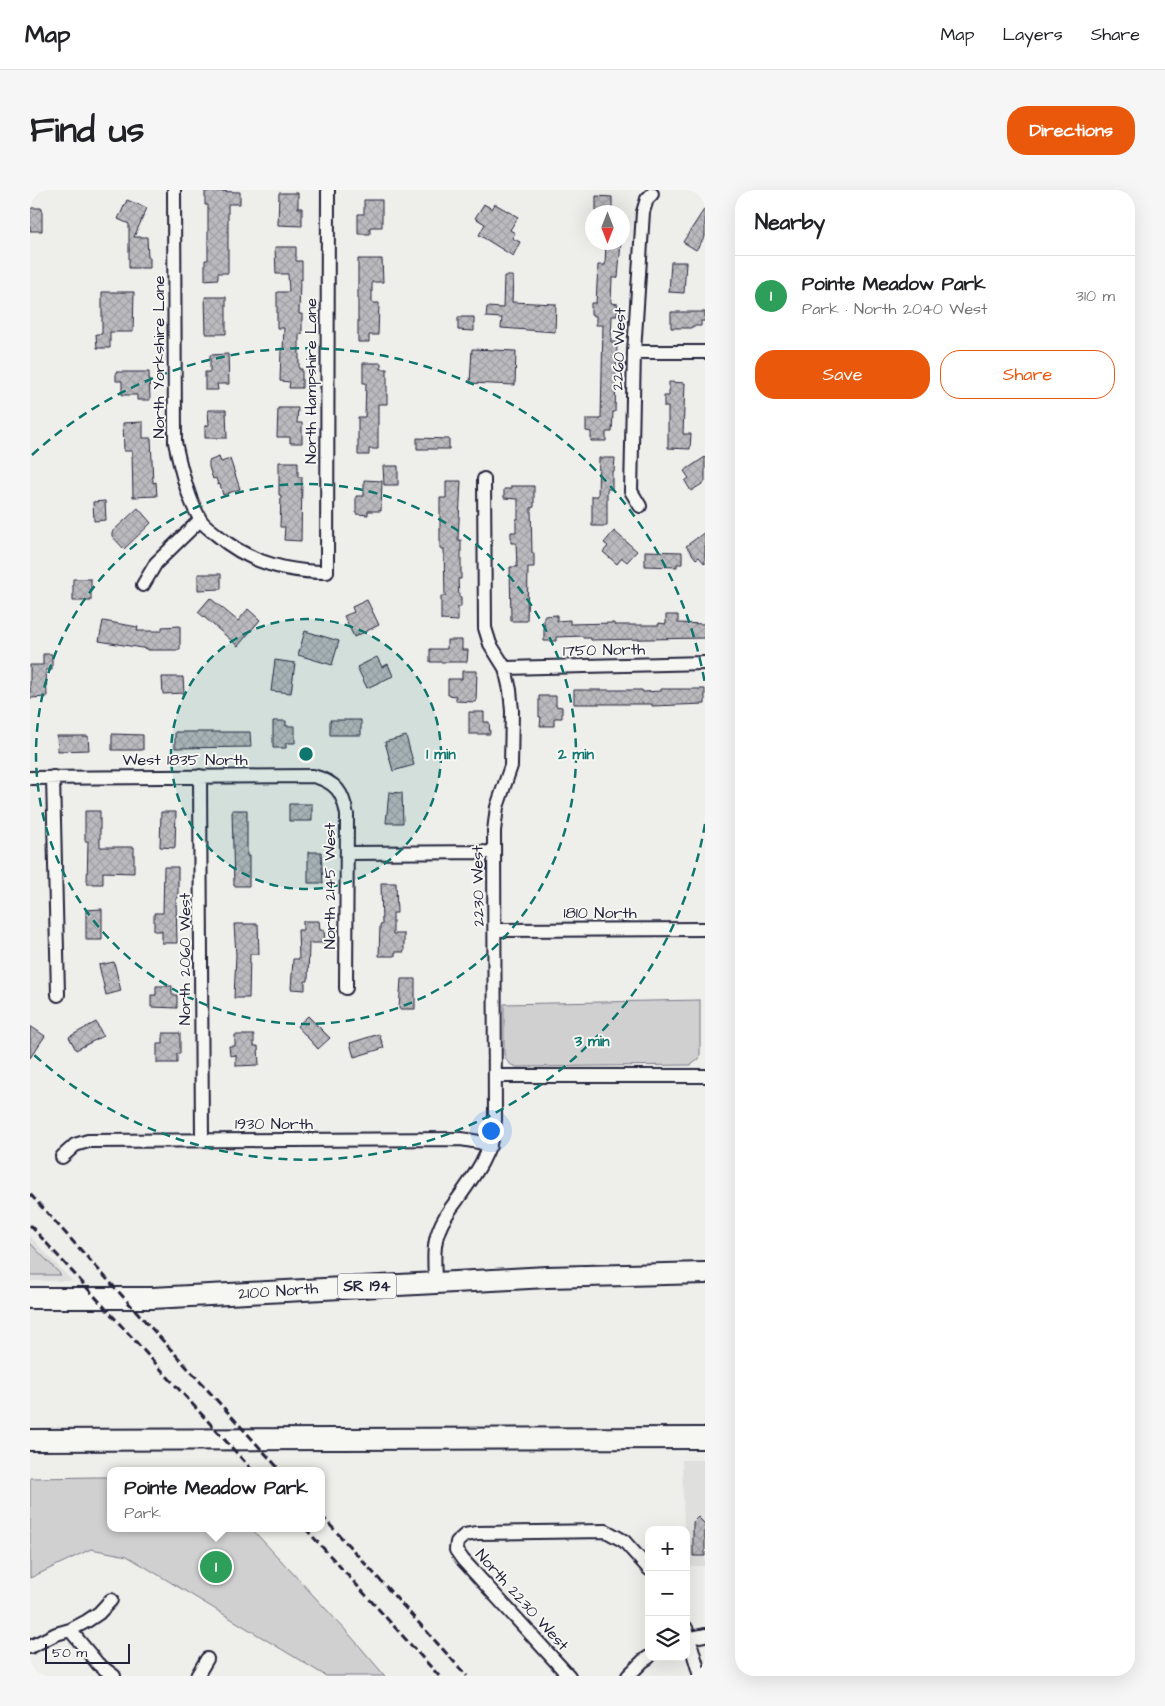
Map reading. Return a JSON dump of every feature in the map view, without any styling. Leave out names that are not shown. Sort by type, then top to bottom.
[{"type":"highway","name":"2100 North","points":[[30,1298],[152,1298],[547,1277],[705,1273]]},
{"type":"highway","points":[[30,1440],[705,1438]]},
{"type":"street","name":"North Yorkshire Lane","points":[[174,190],[175,442],[181,473],[200,520]]},
{"type":"street","name":"North Hampshire Lane","points":[[200,520],[229,546],[264,564],[303,572],[327,572],[328,190]]},
{"type":"street","name":"2260 West","points":[[640,506],[631,491],[634,352],[643,212],[652,194]]},
{"type":"street","points":[[634,352],[705,352]]},
{"type":"street","name":"2230 West","points":[[435,1284],[434,1250],[439,1228],[479,1168],[490,1146],[496,1120],[495,819],[497,807],[509,775],[512,757],[512,711],[505,668],[490,644],[485,628],[484,479]]},
{"type":"street","points":[[143,585],[156,563],[200,520]]},
{"type":"street","name":"1750 North","points":[[505,668],[705,663]]},
{"type":"street","name":"North 2060 West","points":[[200,776],[202,1140]]},
{"type":"street","name":"West 1835 North","points":[[30,778],[313,776],[322,778],[337,787]]},
{"type":"street","points":[[53,777],[58,995]]},
{"type":"street","name":"North 2145 West","points":[[337,787],[345,804],[347,815],[346,988]]},
{"type":"street","points":[[347,853],[494,852]]},
{"type":"street","name":"1810 North","points":[[495,930],[705,929]]},
{"type":"street","points":[[496,1076],[705,1076]]},
{"type":"street","name":"1930 North","points":[[62,1157],[75,1145],[88,1141],[460,1139],[490,1146]]},
{"type":"street","name":"North 2230 West","points":[[569,1676],[462,1560],[456,1550],[457,1542],[464,1535],[477,1533],[606,1531],[624,1541],[645,1565]]},
{"type":"street","points":[[30,1648],[56,1634],[70,1630],[99,1613],[112,1600]]},
{"type":"street","points":[[70,1630],[98,1664],[114,1676]]},
{"type":"street","points":[[690,1635],[705,1635]]},
{"type":"street","points":[[690,1644],[700,1676]]},
{"type":"street","points":[[197,1676],[207,1658]]},
{"type":"street","points":[[628,1676],[645,1660]]},
{"type":"shaded area","points":[[700,1000],[700,1054],[699,1059],[691,1065],[517,1067],[508,1062],[504,1054],[504,1004]]},
{"type":"shaded area","points":[[30,1236],[72,1281],[30,1281]]},
{"type":"shaded area","points":[[30,1243],[61,1275],[30,1275]]},
{"type":"shaded area","points":[[682,1460],[705,1460],[705,1566],[690,1566],[690,1526],[684,1526]]},
{"type":"shaded area","points":[[107,1477],[107,1532],[255,1532],[385,1676],[326,1676],[127,1556],[91,1549],[30,1578],[30,1478]]},
{"type":"building","points":[[205,191],[240,192],[240,204],[228,204],[228,273],[218,273],[218,279],[205,280],[205,260],[208,260],[208,205],[205,205]]},
{"type":"building","points":[[279,193],[298,193],[298,208],[302,208],[302,226],[278,225]]},
{"type":"building","points":[[596,196],[612,197],[612,205],[596,205]]},
{"type":"building","points":[[127,200],[147,208],[134,237],[147,237],[150,268],[129,268],[129,224],[118,219]]},
{"type":"building","points":[[364,200],[382,200],[382,227],[370,227],[370,234],[358,234],[358,214],[364,214]]},
{"type":"building","points":[[484,204],[492,209],[495,204],[518,217],[510,230],[515,233],[512,238],[520,242],[513,256],[479,235],[485,224],[475,218]]},
{"type":"building","points":[[30,208],[42,208],[42,231],[30,231]]},
{"type":"building","points":[[705,208],[705,237],[696,250],[683,242]]},
{"type":"building","points":[[275,247],[296,247],[296,261],[302,261],[299,314],[302,314],[302,334],[299,334],[299,369],[302,369],[302,388],[289,388],[290,382],[280,381],[284,328],[277,328],[277,292],[289,292],[288,274],[276,274]]},
{"type":"building","points":[[606,250],[620,250],[618,278],[612,278],[611,303],[618,304],[617,316],[612,316],[611,342],[617,342],[615,412],[613,412],[612,432],[606,432],[606,441],[591,441],[591,432],[586,431],[586,419],[601,419],[603,325],[596,325],[596,316],[591,315],[591,303],[596,303],[598,265],[605,265]]},
{"type":"building","points":[[358,259],[382,259],[383,282],[372,282],[372,303],[379,303],[378,335],[369,335],[369,342],[358,342]]},
{"type":"building","points":[[671,262],[686,262],[684,293],[669,292]]},
{"type":"building","points":[[504,276],[513,276],[512,302],[556,304],[555,332],[501,328],[502,318],[486,317],[487,307],[503,308]]},
{"type":"building","points":[[102,292],[134,292],[133,332],[110,332],[110,348],[97,348],[96,334],[102,334]]},
{"type":"building","points":[[205,297],[226,297],[226,334],[206,334]]},
{"type":"building","points":[[671,312],[705,312],[705,321],[701,321],[701,326],[692,326],[692,328],[671,328]]},
{"type":"building","points":[[458,317],[474,317],[474,331],[458,330]]},
{"type":"building","points":[[472,349],[516,351],[515,385],[470,383]]},
{"type":"building","points":[[228,354],[229,384],[217,384],[218,390],[205,390],[205,372],[210,372],[210,355]]},
{"type":"building","points":[[363,363],[381,363],[381,369],[387,369],[387,404],[378,404],[378,449],[369,449],[369,455],[358,455],[358,417],[365,417],[366,383],[363,383]]},
{"type":"building","points":[[116,372],[149,372],[150,400],[137,400],[137,395],[122,395],[122,381],[116,381]]},
{"type":"building","points":[[669,382],[685,383],[683,434],[691,434],[690,449],[668,448],[668,407],[664,407],[664,396],[669,396]]},
{"type":"building","points":[[278,408],[298,408],[297,423],[302,423],[302,443],[290,443],[290,437],[277,437]]},
{"type":"building","points":[[208,410],[226,410],[227,438],[205,438],[205,426],[209,425]]},
{"type":"building","points":[[143,422],[143,438],[151,438],[153,483],[156,482],[157,496],[133,497],[132,451],[124,451],[123,423]]},
{"type":"building","points":[[417,438],[449,439],[449,449],[417,449]]},
{"type":"building","points":[[219,457],[221,462],[230,459],[240,489],[223,495],[220,484],[218,485],[216,478],[213,479],[209,467],[209,461]]},
{"type":"building","points":[[705,457],[705,482],[691,491],[685,481],[689,478],[684,471]]},
{"type":"building","points":[[599,458],[615,458],[614,471],[612,471],[612,489],[607,489],[607,526],[592,526],[592,496],[598,496]]},
{"type":"building","points":[[279,462],[298,462],[298,477],[302,477],[301,541],[284,540],[285,527],[280,527]]},
{"type":"building","points":[[383,466],[398,466],[398,485],[384,485]]},
{"type":"building","points":[[364,480],[382,481],[381,511],[368,511],[368,515],[356,514],[356,496],[364,496]]},
{"type":"building","points":[[446,481],[461,481],[458,540],[461,540],[461,579],[458,579],[461,607],[458,607],[458,621],[441,620],[441,596],[445,596],[444,549],[440,549],[440,498],[446,498]]},
{"type":"building","points":[[511,486],[534,486],[534,507],[531,508],[534,567],[528,567],[527,621],[511,621],[510,567],[517,567],[516,543],[511,543],[511,532],[516,532],[518,499],[504,498],[504,489],[511,489]]},
{"type":"building","points":[[105,501],[106,520],[94,521],[93,502]]},
{"type":"building","points":[[138,508],[151,523],[124,549],[112,536],[112,532]]},
{"type":"building","points":[[614,531],[637,551],[627,562],[622,558],[617,564],[603,552],[608,546],[604,543]]},
{"type":"building","points":[[705,532],[705,564],[699,557],[696,559],[686,546]]},
{"type":"building","points":[[645,551],[682,552],[682,564],[677,564],[677,567],[645,566]]},
{"type":"building","points":[[198,574],[221,574],[221,589],[198,590]]},
{"type":"building","points":[[73,579],[91,579],[91,601],[73,601]]},
{"type":"building","points":[[210,598],[238,621],[248,609],[260,620],[238,646],[198,612]]},
{"type":"building","points":[[367,600],[379,625],[354,637],[344,616],[354,612],[352,607]]},
{"type":"building","points":[[557,615],[557,621],[570,620],[570,624],[659,625],[659,623],[666,624],[666,615],[678,615],[678,623],[705,624],[705,638],[591,640],[591,638],[583,638],[583,636],[556,637],[556,641],[544,641],[544,616]]},
{"type":"building","points":[[103,621],[138,627],[137,631],[162,631],[162,627],[180,626],[180,650],[148,650],[99,641]]},
{"type":"building","points":[[305,631],[339,641],[332,665],[298,655]]},
{"type":"building","points":[[447,640],[462,640],[462,650],[468,650],[467,662],[430,662],[430,649],[447,649]]},
{"type":"building","points":[[43,654],[52,654],[52,670],[46,670],[47,697],[30,698],[30,665],[43,665]]},
{"type":"building","points":[[377,657],[382,667],[388,664],[393,676],[367,688],[357,667]]},
{"type":"building","points":[[275,660],[295,663],[291,693],[271,691]]},
{"type":"building","points":[[462,671],[477,671],[476,702],[456,701],[456,696],[448,695],[448,679],[462,679]]},
{"type":"building","points":[[162,677],[183,677],[184,693],[163,694]]},
{"type":"building","points":[[661,689],[705,689],[705,704],[652,706],[652,704],[574,704],[574,690],[642,690],[643,692],[661,691]]},
{"type":"building","points":[[539,696],[556,696],[556,706],[562,707],[562,718],[554,718],[554,726],[540,726]]},
{"type":"building","points":[[469,712],[484,712],[484,722],[489,722],[490,734],[469,734]]},
{"type":"building","points":[[330,720],[361,720],[361,735],[330,735]]},
{"type":"building","points":[[273,721],[286,721],[286,726],[295,726],[295,743],[286,743],[286,748],[273,748]]},
{"type":"building","points":[[175,732],[250,732],[251,747],[175,748]]},
{"type":"building","points":[[112,734],[143,735],[143,750],[112,750]]},
{"type":"building","points":[[57,736],[88,736],[89,750],[58,751]]},
{"type":"building","points":[[406,736],[414,765],[393,771],[385,742]]},
{"type":"building","points":[[389,792],[402,793],[403,823],[386,823]]},
{"type":"building","points":[[289,804],[312,804],[312,821],[289,821]]},
{"type":"building","points":[[232,810],[247,810],[249,886],[234,886]]},
{"type":"building","points":[[85,811],[100,811],[100,847],[134,847],[134,873],[103,872],[103,884],[87,884],[88,841],[85,841]]},
{"type":"building","points":[[161,812],[176,812],[175,848],[160,847]]},
{"type":"building","points":[[308,852],[321,852],[323,883],[308,883]]},
{"type":"building","points":[[164,867],[178,867],[178,898],[176,898],[177,943],[162,943],[162,931],[154,931],[154,913],[163,913]]},
{"type":"building","points":[[381,883],[396,883],[397,913],[393,913],[393,934],[404,934],[404,952],[395,952],[395,956],[379,956],[380,925],[382,925]]},
{"type":"building","points":[[102,909],[102,940],[86,940],[86,910]]},
{"type":"building","points":[[303,921],[319,921],[320,930],[324,930],[325,943],[309,943],[308,981],[305,981],[305,990],[291,989],[293,959],[299,959],[298,930],[303,930]]},
{"type":"building","points":[[234,924],[258,924],[259,954],[250,954],[249,998],[234,998],[236,955]]},
{"type":"building","points":[[114,962],[121,991],[106,995],[99,965]]},
{"type":"building","points":[[401,979],[415,979],[415,1009],[399,1009]]},
{"type":"building","points":[[156,986],[172,986],[172,995],[177,995],[177,1008],[151,1007],[151,995],[156,995]]},
{"type":"building","points":[[308,1016],[330,1038],[318,1049],[297,1026]]},
{"type":"building","points":[[96,1022],[103,1036],[76,1050],[69,1037]]},
{"type":"building","points":[[30,1026],[45,1036],[30,1058]]},
{"type":"building","points":[[163,1033],[180,1033],[180,1054],[177,1054],[177,1063],[157,1063],[157,1044],[163,1044]]},
{"type":"building","points":[[379,1034],[384,1048],[354,1057],[350,1043]]},
{"type":"building","points":[[235,1035],[254,1035],[254,1046],[258,1046],[259,1065],[236,1066],[236,1055],[230,1056],[229,1046],[235,1046]]},
{"type":"building","points":[[698,1517],[705,1524],[705,1556],[693,1556],[693,1522]]},
{"type":"railway","points":[[30,1194],[277,1467]]},
{"type":"railway","points":[[30,1225],[249,1467]]},
{"type":"railway","points":[[325,1519],[467,1676]]},
{"type":"railway","points":[[309,1532],[439,1676]]},
{"type":"place","name":"Pointe Meadow Park","points":[[216,1567]]}]
